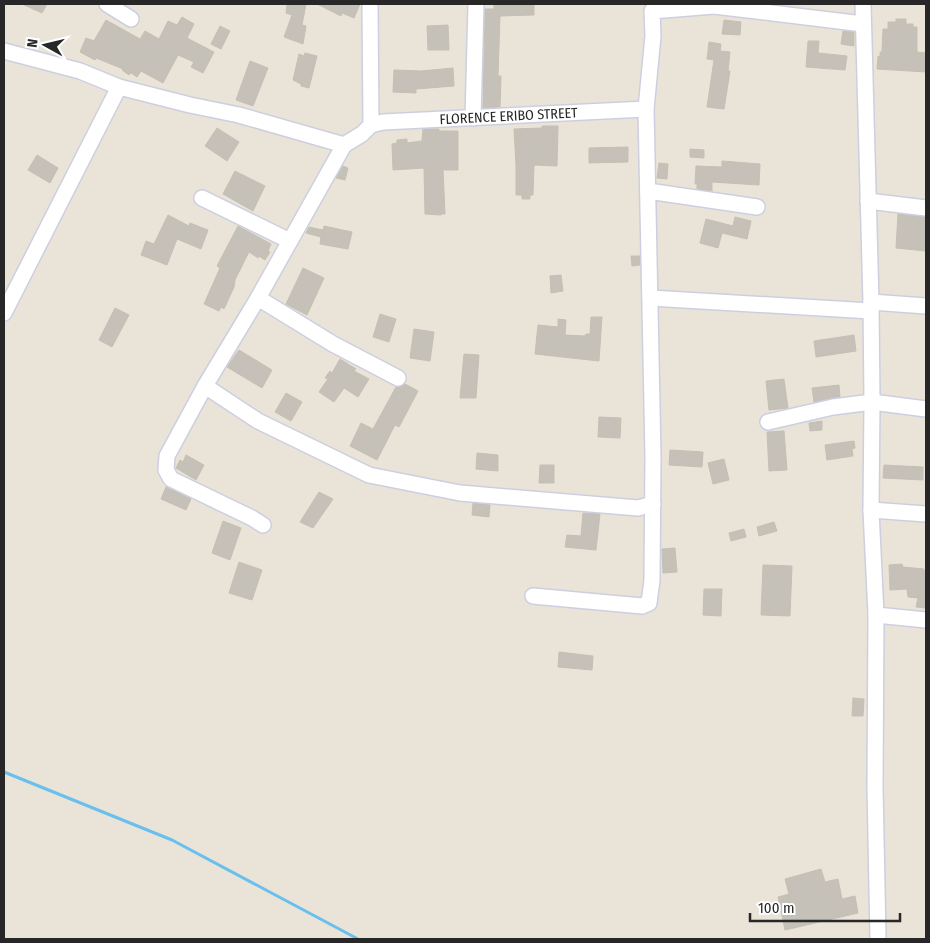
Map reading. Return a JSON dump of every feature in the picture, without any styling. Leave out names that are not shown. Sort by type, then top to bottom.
[{"type":"street","points":[[107,4],[132,19]]},
{"type":"street","points":[[263,525],[171,479],[166,470],[167,456],[344,144],[362,134],[371,125],[370,4]]},
{"type":"street","points":[[473,118],[476,4]]},
{"type":"street","points":[[863,4],[871,306],[871,510],[876,615],[875,786],[878,939]]},
{"type":"street","points":[[533,596],[642,606],[649,603],[652,580],[653,504],[646,109],[653,36],[652,8],[714,6],[863,24]]},
{"type":"street","points":[[4,51],[80,71],[119,87],[239,115],[344,144]]},
{"type":"street","points":[[4,313],[119,87]]},
{"type":"street","name":"FLORENCE ERIBO STREET","points":[[371,125],[383,122],[646,109]]},
{"type":"street","points":[[648,191],[757,207]]},
{"type":"street","points":[[202,198],[290,240]]},
{"type":"street","points":[[868,200],[926,208]]},
{"type":"street","points":[[258,298],[333,344],[398,378]]},
{"type":"street","points":[[650,298],[871,306],[926,306]]},
{"type":"street","points":[[205,386],[258,422],[369,475],[460,493],[638,508],[653,504]]},
{"type":"street","points":[[768,422],[833,407],[872,402],[926,409]]},
{"type":"street","points":[[871,510],[926,514]]},
{"type":"street","points":[[876,615],[926,620]]},
{"type":"building","points":[[22,4],[47,4],[42,13]]},
{"type":"building","points":[[287,4],[306,4],[302,25],[306,26],[303,44],[284,37],[292,15],[286,13]]},
{"type":"building","points":[[317,4],[360,4],[354,18],[342,13],[341,16]]},
{"type":"building","points":[[494,4],[534,4],[534,15],[500,16],[498,76],[501,76],[500,107],[483,108],[485,9],[494,9]]},
{"type":"building","points":[[182,17],[194,24],[187,38],[214,52],[203,73],[191,67],[194,62],[178,55],[163,83],[141,71],[137,77],[131,73],[129,75],[123,69],[96,58],[95,60],[80,52],[86,38],[94,41],[106,20],[140,39],[145,31],[159,39],[168,21],[177,25]]},
{"type":"building","points":[[896,19],[906,19],[906,24],[913,24],[913,27],[917,27],[917,52],[926,53],[926,72],[877,69],[878,56],[880,57],[880,52],[882,52],[883,29],[888,29],[888,22],[896,22]]},
{"type":"building","points":[[724,20],[741,22],[740,35],[722,34]]},
{"type":"building","points":[[448,25],[449,50],[428,50],[427,26]]},
{"type":"building","points":[[220,26],[230,31],[221,49],[211,44]]},
{"type":"building","points":[[843,31],[854,32],[854,46],[841,44]]},
{"type":"building","points":[[808,41],[819,41],[818,53],[847,56],[845,70],[806,67]]},
{"type":"building","points":[[709,42],[721,44],[720,51],[730,52],[728,71],[730,71],[724,109],[707,107],[714,60],[707,59]]},
{"type":"building","points":[[305,53],[317,56],[309,88],[301,86],[301,84],[293,80],[299,54],[304,56]]},
{"type":"building","points":[[250,61],[268,68],[253,106],[236,100]]},
{"type":"building","points":[[453,68],[454,86],[416,89],[416,93],[393,92],[394,70],[421,71]]},
{"type":"building","points":[[542,126],[558,126],[557,166],[534,165],[533,195],[530,195],[530,199],[522,199],[522,195],[516,195],[514,129],[542,128]]},
{"type":"building","points":[[217,128],[239,142],[227,161],[205,146]]},
{"type":"building","points":[[423,129],[458,131],[458,170],[443,170],[445,214],[441,215],[425,214],[424,168],[393,170],[392,144],[397,143],[397,140],[407,139],[407,143],[422,141]]},
{"type":"building","points":[[628,147],[628,162],[589,163],[589,148]]},
{"type":"building","points":[[690,149],[704,150],[704,158],[690,157]]},
{"type":"building","points":[[37,155],[58,168],[50,183],[28,170]]},
{"type":"building","points":[[722,161],[760,164],[759,185],[712,182],[712,191],[697,189],[697,184],[695,184],[696,166],[722,167]]},
{"type":"building","points":[[659,163],[668,164],[667,179],[657,178]]},
{"type":"building","points":[[343,166],[348,168],[345,180],[336,178]]},
{"type":"building","points":[[235,171],[265,186],[253,211],[223,194]]},
{"type":"building","points":[[898,214],[926,217],[926,251],[896,248]]},
{"type":"building","points":[[168,215],[189,226],[190,223],[208,230],[201,249],[177,239],[167,265],[141,255],[146,241],[154,244]]},
{"type":"building","points":[[735,217],[751,221],[747,239],[722,233],[718,248],[700,243],[706,219],[733,226]]},
{"type":"building","points":[[238,226],[271,244],[268,251],[270,252],[265,260],[249,252],[235,280],[234,287],[224,309],[221,307],[219,311],[204,304],[220,268],[217,266]]},
{"type":"building","points":[[324,226],[352,232],[348,249],[320,244],[321,237],[306,233],[309,227],[323,230]]},
{"type":"building","points":[[631,256],[640,256],[640,265],[632,266]]},
{"type":"building","points":[[303,268],[324,278],[307,315],[286,304]]},
{"type":"building","points":[[561,275],[563,291],[551,293],[550,276]]},
{"type":"building","points":[[115,308],[129,315],[112,347],[99,340]]},
{"type":"building","points":[[380,314],[396,319],[389,342],[373,337]]},
{"type":"building","points":[[591,317],[602,317],[599,361],[535,354],[538,325],[558,327],[558,319],[566,320],[565,335],[585,336],[590,334]]},
{"type":"building","points":[[414,329],[434,332],[430,361],[410,358]]},
{"type":"building","points":[[854,335],[856,351],[816,357],[814,341]]},
{"type":"building","points":[[239,350],[272,370],[262,388],[227,367]]},
{"type":"building","points":[[464,354],[479,355],[476,398],[460,398]]},
{"type":"building","points":[[340,359],[356,369],[354,371],[369,379],[358,397],[344,388],[334,402],[319,392],[328,379],[325,378],[330,371],[332,373]]},
{"type":"building","points":[[784,379],[788,408],[769,410],[766,381]]},
{"type":"building","points":[[405,384],[418,391],[399,427],[395,425],[377,460],[350,446],[361,423],[373,429],[396,387]]},
{"type":"building","points":[[839,385],[840,397],[814,402],[812,388]]},
{"type":"building","points":[[286,393],[302,402],[291,421],[275,412]]},
{"type":"building","points":[[599,417],[621,418],[620,438],[598,437]]},
{"type":"building","points":[[822,421],[822,430],[810,431],[809,423]]},
{"type":"building","points":[[784,431],[787,470],[769,471],[767,432]]},
{"type":"building","points":[[854,441],[853,456],[827,460],[825,445]]},
{"type":"building","points":[[670,450],[703,452],[702,467],[669,465]]},
{"type":"building","points":[[477,453],[498,455],[498,471],[476,469]]},
{"type":"building","points":[[186,455],[204,465],[196,480],[176,468],[180,460],[183,462]]},
{"type":"building","points":[[724,459],[729,480],[713,484],[708,463]]},
{"type":"building","points":[[540,465],[554,465],[554,483],[539,483]]},
{"type":"building","points":[[884,465],[923,467],[923,480],[883,478]]},
{"type":"building","points":[[166,487],[191,499],[186,510],[161,499]]},
{"type":"building","points":[[319,492],[333,499],[313,528],[300,522]]},
{"type":"building","points":[[473,503],[490,505],[489,517],[472,515]]},
{"type":"building","points":[[583,513],[600,514],[596,550],[565,547],[567,535],[581,536]]},
{"type":"building","points":[[223,521],[241,528],[230,560],[212,553]]},
{"type":"building","points":[[774,522],[777,531],[759,536],[757,527]]},
{"type":"building","points":[[744,529],[746,537],[731,541],[729,533]]},
{"type":"building","points":[[675,548],[677,572],[663,573],[662,549]]},
{"type":"building","points":[[239,562],[262,570],[252,600],[229,593]]},
{"type":"building","points":[[902,564],[903,567],[924,569],[926,571],[926,608],[916,607],[918,598],[908,597],[907,589],[890,590],[889,565]]},
{"type":"building","points":[[763,565],[792,566],[790,616],[761,615]]},
{"type":"building","points":[[704,589],[722,589],[721,616],[703,615]]},
{"type":"building","points":[[559,652],[593,656],[592,670],[558,667]]},
{"type":"building","points":[[853,698],[864,699],[863,716],[852,716]]},
{"type":"building","points":[[821,869],[825,882],[838,879],[842,899],[855,896],[858,913],[785,930],[778,897],[789,894],[785,879]]},
{"type":"waterway","points":[[4,772],[172,840],[358,939]]}]
